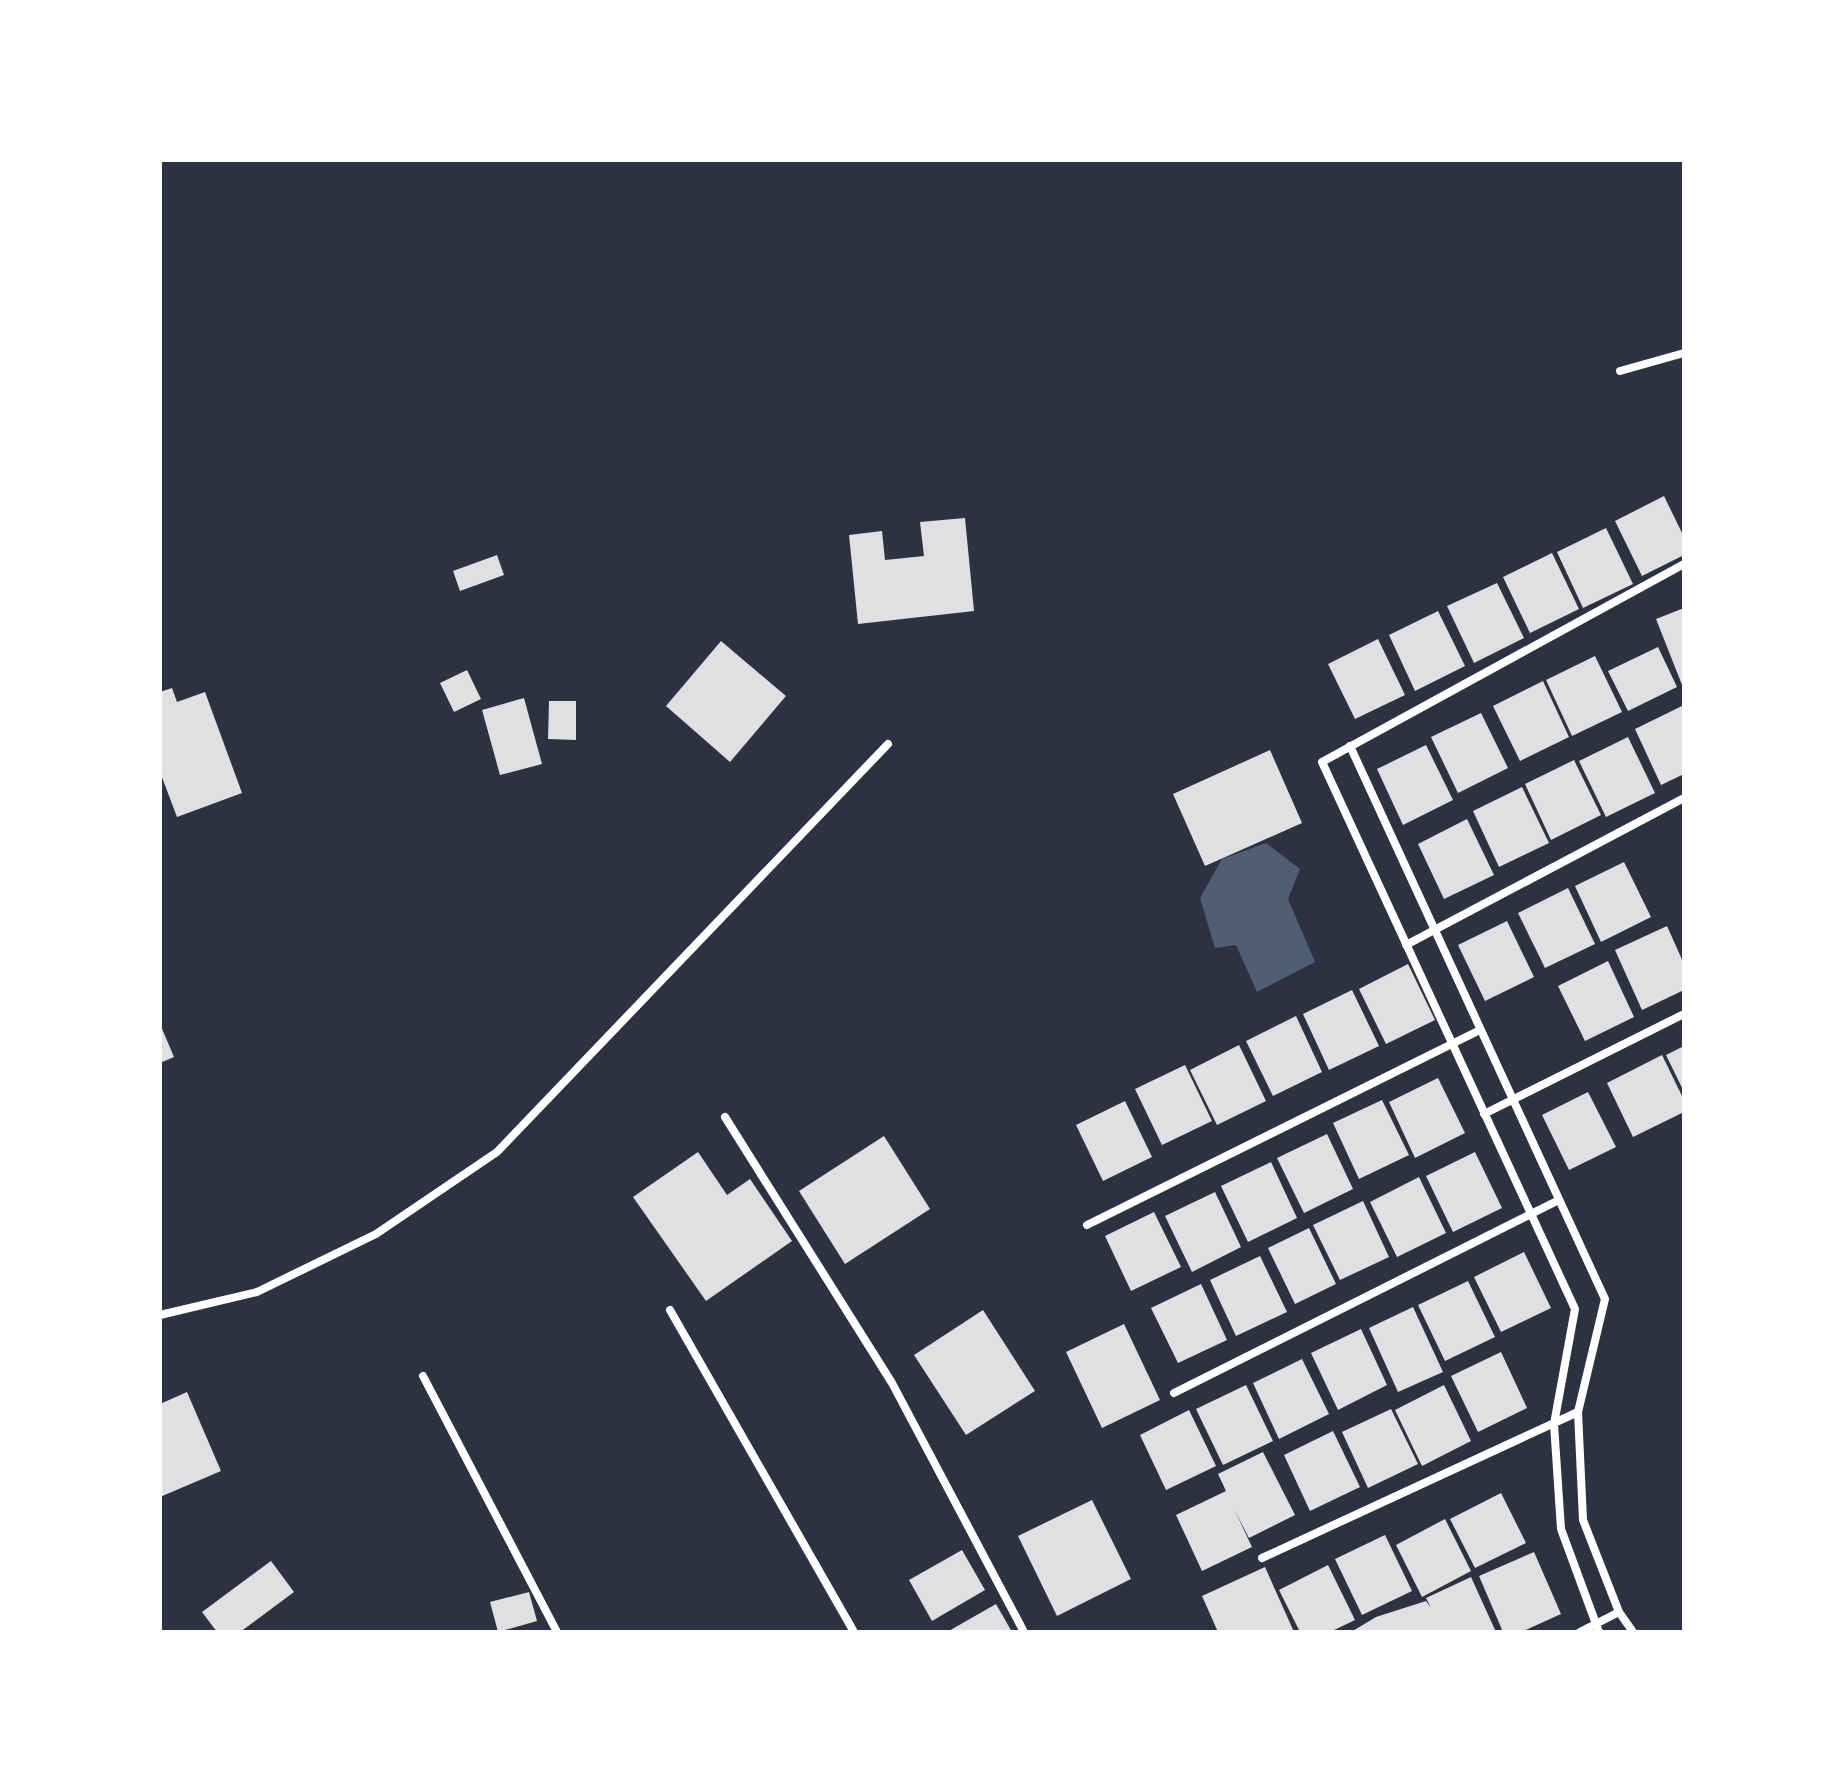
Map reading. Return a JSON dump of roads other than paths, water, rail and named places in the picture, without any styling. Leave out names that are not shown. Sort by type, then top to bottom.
[{"type":"street","points":[[1620,371],[1684,353]]},
{"type":"street","points":[[1596,1629],[1561,1529],[1554,1424],[1575,1309],[1322,762],[1684,564]]},
{"type":"street","points":[[160,1315],[257,1292],[376,1234],[497,1152],[888,744]]},
{"type":"street","points":[[1350,746],[1605,1299],[1578,1412],[1583,1520],[1619,1612],[1633,1632]]},
{"type":"street","points":[[1406,945],[1684,798]]},
{"type":"street","points":[[1484,1114],[1684,1014]]},
{"type":"street","points":[[1087,1225],[1480,1030]]},
{"type":"street","points":[[725,1117],[892,1383],[1024,1632]]},
{"type":"street","points":[[1174,1393],[1559,1200]]},
{"type":"street","points":[[670,1310],[854,1632]]},
{"type":"street","points":[[423,1376],[557,1632]]},
{"type":"street","points":[[1262,1558],[1578,1412]]},
{"type":"street","points":[[1580,1632],[1596,1629],[1619,1612]]},
{"type":"water","points":[[1266,843],[1300,869],[1288,899],[1315,962],[1257,992],[1236,945],[1215,948],[1200,898],[1222,859]]}]
